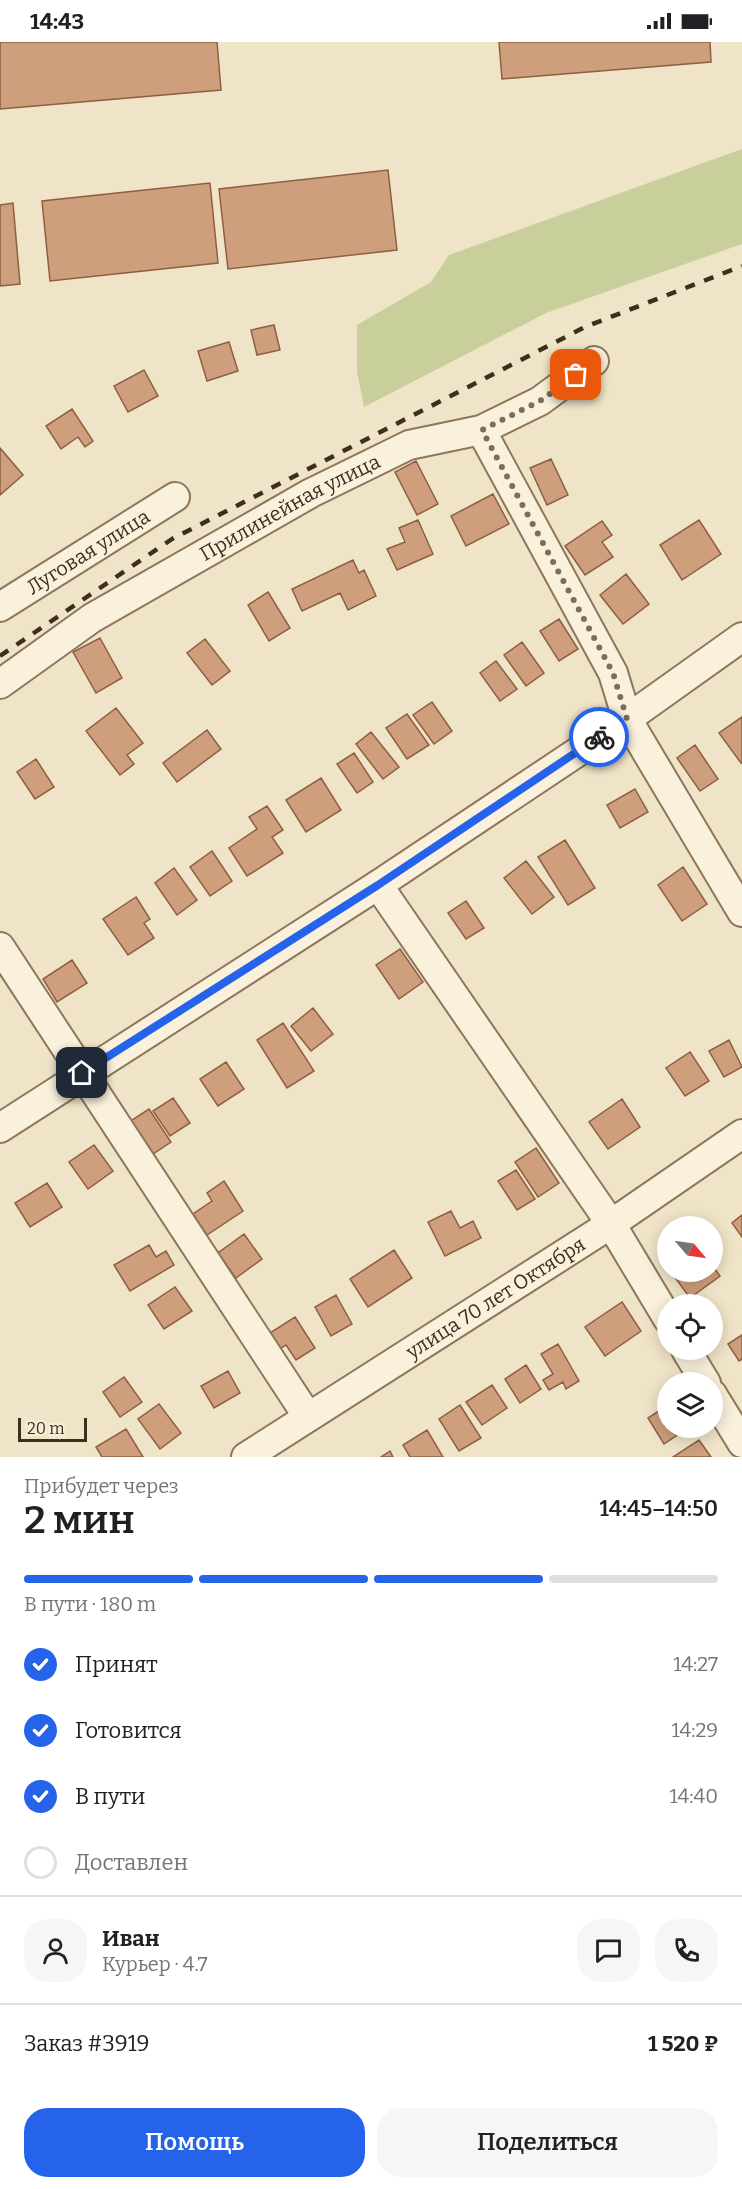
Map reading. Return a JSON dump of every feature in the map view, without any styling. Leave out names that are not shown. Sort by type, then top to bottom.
[{"type":"street","name":"Прилинейная улица","points":[[0,684],[92,618],[311,493],[409,445],[482,430],[540,401],[594,361]]},
{"type":"street","points":[[482,430],[613,673],[627,719],[742,912]]},
{"type":"street","name":"Луговая улица","points":[[0,607],[175,498]]},
{"type":"street","points":[[0,1128],[82,1073],[378,885],[627,719],[742,638]]},
{"type":"street","points":[[378,885],[611,1224],[657,1301]]},
{"type":"street","points":[[0,946],[308,1417]]},
{"type":"street","name":"улица 70 лет Октября","points":[[246,1457],[611,1224],[742,1134]]},
{"type":"street","points":[[723,1412],[742,1443]]},
{"type":"green space","points":[[742,149],[742,244],[546,313],[364,407],[357,372],[357,325],[431,282],[449,255]]},
{"type":"building","points":[[0,42],[217,42],[221,90],[0,109]]},
{"type":"building","points":[[499,42],[710,42],[711,62],[502,79]]},
{"type":"building","points":[[388,170],[397,250],[228,269],[219,189]]},
{"type":"building","points":[[210,183],[218,263],[50,281],[42,201]]},
{"type":"building","points":[[13,203],[20,284],[0,286],[0,205]]},
{"type":"building","points":[[274,325],[280,350],[257,355],[251,330]]},
{"type":"building","points":[[229,342],[238,371],[207,381],[198,351]]},
{"type":"building","points":[[144,370],[158,396],[128,412],[114,386]]},
{"type":"building","points":[[72,409],[93,441],[85,447],[78,437],[61,449],[46,426]]},
{"type":"building","points":[[0,448],[23,475],[0,495]]},
{"type":"building","points":[[551,459],[568,495],[547,505],[530,468]]},
{"type":"building","points":[[416,461],[438,504],[417,515],[395,472]]},
{"type":"building","points":[[493,494],[509,524],[466,546],[451,516]]},
{"type":"building","points":[[418,520],[433,554],[397,570],[387,549],[405,542],[399,528]]},
{"type":"building","points":[[699,520],[721,554],[682,580],[660,545]]},
{"type":"building","points":[[602,521],[612,535],[602,542],[613,557],[585,575],[565,546]]},
{"type":"building","points":[[353,560],[359,573],[364,570],[376,596],[348,610],[340,593],[302,611],[292,589]]},
{"type":"building","points":[[626,574],[649,604],[623,624],[600,595]]},
{"type":"building","points":[[268,592],[290,628],[269,641],[248,605]]},
{"type":"building","points":[[559,619],[578,649],[559,661],[540,631]]},
{"type":"building","points":[[100,638],[122,678],[96,693],[73,652]]},
{"type":"building","points":[[205,639],[230,671],[212,685],[187,653]]},
{"type":"building","points":[[522,642],[544,673],[526,686],[504,655]]},
{"type":"building","points":[[496,661],[517,689],[500,701],[480,673]]},
{"type":"building","points":[[432,702],[452,731],[434,744],[413,715]]},
{"type":"building","points":[[116,708],[143,743],[127,755],[134,764],[120,775],[86,731]]},
{"type":"building","points":[[407,714],[429,745],[407,759],[386,728]]},
{"type":"building","points":[[742,717],[742,763],[741,763],[719,733]]},
{"type":"building","points":[[207,730],[221,749],[177,782],[163,763]]},
{"type":"building","points":[[371,732],[399,767],[383,779],[356,744]]},
{"type":"building","points":[[695,745],[718,779],[700,791],[677,758]]},
{"type":"building","points":[[354,753],[373,782],[357,793],[337,764]]},
{"type":"building","points":[[36,759],[54,787],[35,799],[17,772]]},
{"type":"building","points":[[321,778],[341,810],[306,832],[286,800]]},
{"type":"building","points":[[635,789],[648,812],[620,828],[607,805]]},
{"type":"building","points":[[267,806],[283,830],[272,837],[283,853],[247,876],[229,848],[257,829],[249,817]]},
{"type":"building","points":[[565,840],[595,888],[568,905],[538,857]]},
{"type":"building","points":[[212,851],[232,881],[210,896],[190,867]]},
{"type":"building","points":[[526,861],[554,897],[532,914],[504,878]]},
{"type":"building","points":[[683,867],[707,904],[682,921],[658,885]]},
{"type":"building","points":[[174,868],[197,900],[177,915],[155,883]]},
{"type":"building","points":[[136,897],[150,919],[144,923],[154,938],[128,955],[103,919]]},
{"type":"building","points":[[466,901],[484,928],[466,939],[448,913]]},
{"type":"building","points":[[400,949],[423,982],[399,999],[376,965]]},
{"type":"building","points":[[72,960],[87,983],[57,1002],[43,979]]},
{"type":"building","points":[[313,1008],[333,1034],[311,1051],[291,1026]]},
{"type":"building","points":[[283,1023],[314,1071],[287,1088],[257,1040]]},
{"type":"building","points":[[729,1040],[742,1067],[724,1077],[709,1051]]},
{"type":"building","points":[[690,1052],[709,1081],[685,1096],[666,1068]]},
{"type":"building","points":[[226,1062],[244,1089],[218,1106],[200,1079]]},
{"type":"building","points":[[173,1098],[190,1123],[170,1136],[153,1111]]},
{"type":"building","points":[[622,1099],[640,1127],[608,1149],[589,1122]]},
{"type":"building","points":[[149,1109],[171,1142],[150,1156],[129,1122]]},
{"type":"building","points":[[94,1145],[113,1171],[88,1189],[69,1162]]},
{"type":"building","points":[[536,1148],[559,1183],[538,1197],[515,1162]]},
{"type":"building","points":[[516,1170],[535,1199],[517,1210],[498,1181]]},
{"type":"building","points":[[224,1181],[243,1211],[207,1235],[193,1214],[212,1201],[207,1193]]},
{"type":"building","points":[[47,1183],[62,1207],[30,1227],[15,1203]]},
{"type":"building","points":[[451,1211],[460,1228],[473,1221],[481,1238],[445,1256],[428,1222]]},
{"type":"building","points":[[742,1215],[742,1237],[732,1223]]},
{"type":"building","points":[[244,1234],[262,1259],[236,1278],[218,1253]]},
{"type":"building","points":[[149,1245],[156,1257],[166,1251],[174,1265],[130,1291],[114,1265]]},
{"type":"building","points":[[394,1250],[412,1278],[368,1307],[350,1279]]},
{"type":"building","points":[[678,1282],[712,1282],[695,1294],[687,1294]]},
{"type":"building","points":[[175,1287],[192,1311],[164,1329],[148,1305]]},
{"type":"building","points":[[336,1295],[352,1324],[331,1336],[315,1307]]},
{"type":"building","points":[[622,1302],[641,1331],[605,1356],[585,1327]]},
{"type":"building","points":[[295,1317],[315,1348],[296,1360],[286,1345],[280,1349],[270,1333]]},
{"type":"building","points":[[742,1335],[742,1359],[739,1361],[728,1344]]},
{"type":"building","points":[[558,1344],[579,1381],[566,1389],[563,1382],[549,1390],[543,1380],[553,1374],[541,1354]]},
{"type":"building","points":[[526,1365],[541,1389],[520,1403],[505,1379]]},
{"type":"building","points":[[228,1371],[240,1393],[214,1408],[201,1386]]},
{"type":"building","points":[[124,1377],[142,1402],[120,1417],[103,1392]]},
{"type":"building","points":[[492,1385],[507,1408],[482,1425],[466,1402]]},
{"type":"building","points":[[159,1404],[181,1433],[160,1449],[138,1419]]},
{"type":"building","points":[[460,1405],[481,1438],[459,1451],[439,1419]]},
{"type":"building","points":[[657,1412],[657,1433],[648,1418]]},
{"type":"building","points":[[126,1429],[143,1457],[102,1457],[96,1447]]},
{"type":"building","points":[[427,1430],[443,1457],[410,1457],[403,1445]]},
{"type":"building","points":[[660,1438],[673,1438],[664,1444]]},
{"type":"building","points":[[699,1440],[711,1457],[673,1457]]},
{"type":"building","points":[[390,1451],[393,1457],[381,1457]]},
{"type":"railway","points":[[0,656],[172,539],[585,327],[742,266]]},
{"type":"way so far","points":[[576,375],[540,401],[482,430],[613,673],[627,719],[599,737]]},
{"type":"route","points":[[82,1073],[378,885],[599,737]]}]
